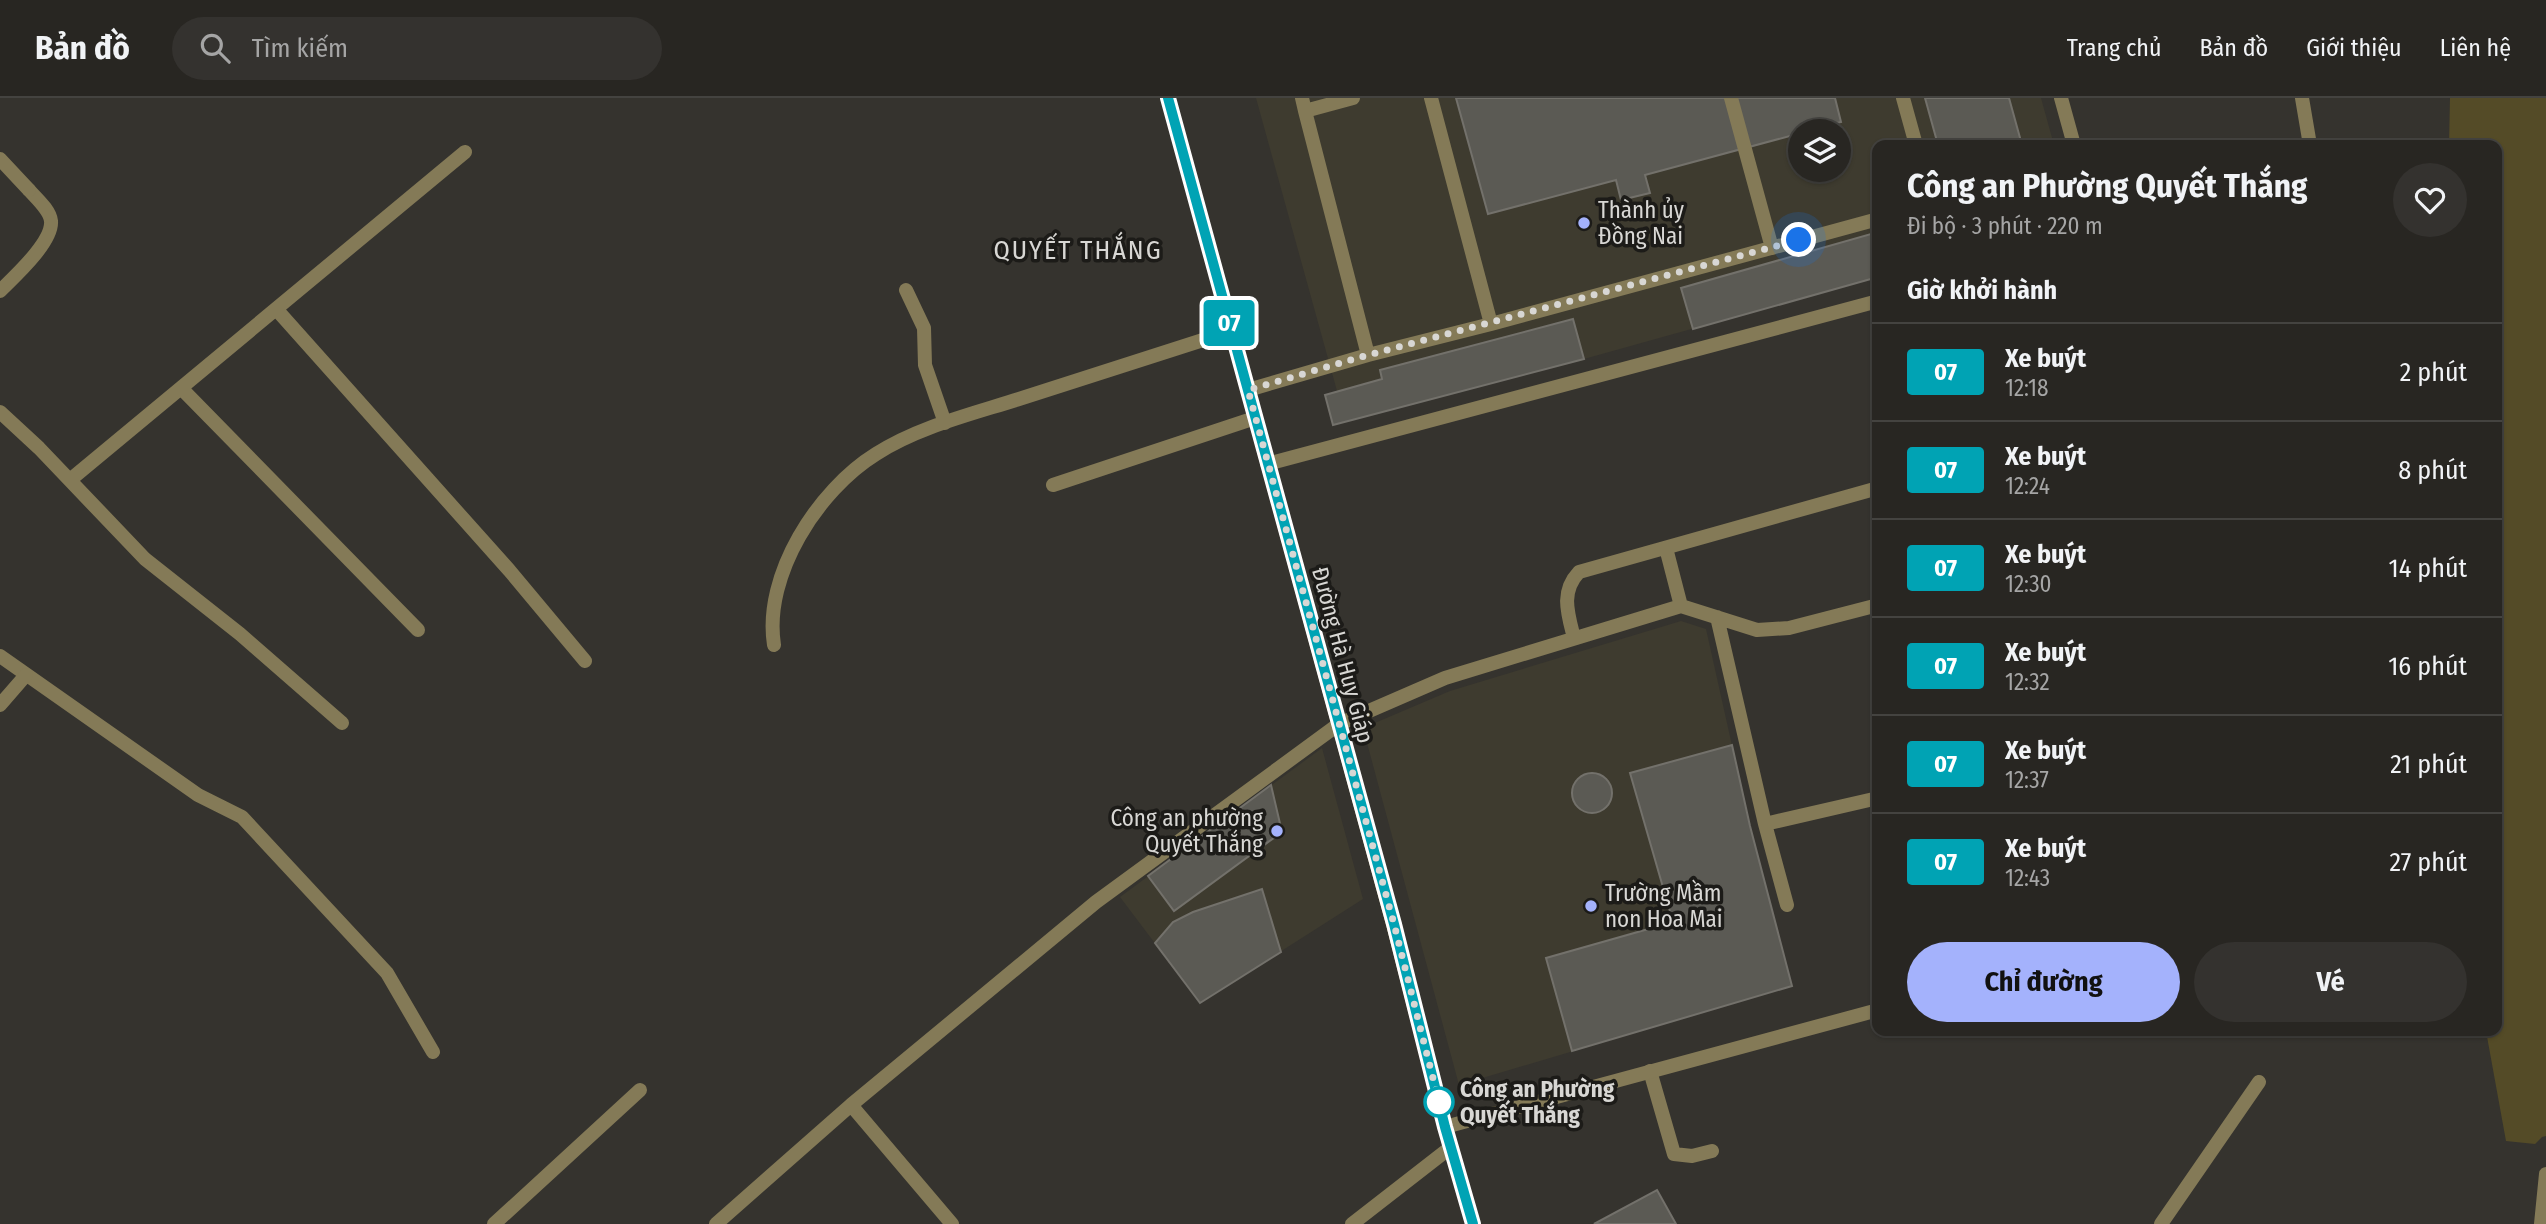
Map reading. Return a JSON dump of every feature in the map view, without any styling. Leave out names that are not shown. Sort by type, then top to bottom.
[{"type":"main road","name":"Đường Hà Huy Giáp","points":[[1168,98],[1473,1224]]},
{"type":"street","points":[[1353,98],[1303,104],[1368,355]]},
{"type":"street","points":[[1431,98],[1491,324]]},
{"type":"street","points":[[1731,98],[1772,248]]},
{"type":"street","points":[[1903,98],[1915,140]]},
{"type":"street","points":[[2061,98],[2073,140]]},
{"type":"street","points":[[2302,98],[2309,140]]},
{"type":"street","points":[[70,480],[465,152]]},
{"type":"street","points":[[0,159],[49,215],[50,227],[40,248],[0,291]]},
{"type":"street","points":[[1248,390],[1368,355],[1872,221]]},
{"type":"street","points":[[906,289],[924,328],[925,365],[945,423]]},
{"type":"street","points":[[1267,464],[1872,302]]},
{"type":"street","points":[[277,310],[509,570],[585,660]]},
{"type":"street","points":[[775,645],[771,626],[779,582],[793,550],[814,514],[848,475],[875,454],[945,423],[1231,331]]},
{"type":"street","points":[[181,388],[418,630]]},
{"type":"street","points":[[0,412],[145,559],[240,634],[342,723]]},
{"type":"street","points":[[1053,485],[1255,418]]},
{"type":"street","points":[[1574,638],[1566,604],[1572,580],[1579,572],[1872,490]]},
{"type":"street","points":[[1666,548],[1681,606]]},
{"type":"street","points":[[716,1224],[851,1105],[1096,902],[1339,724],[1445,678],[1681,606],[1758,630],[1789,628],[1872,607]]},
{"type":"street","points":[[1717,617],[1765,824],[1787,905]]},
{"type":"street","points":[[0,656],[198,795],[242,817],[387,973],[433,1052]]},
{"type":"street","points":[[0,705],[26,675]]},
{"type":"street","points":[[1765,824],[1872,798]]},
{"type":"street","points":[[1445,1127],[1872,1012]]},
{"type":"street","points":[[1650,1071],[1674,1154],[1692,1156],[1712,1151]]},
{"type":"street","points":[[2161,1224],[2259,1082]]},
{"type":"street","points":[[494,1224],[640,1090]]},
{"type":"street","points":[[851,1105],[952,1224]]},
{"type":"street","points":[[1352,1224],[1451,1147]]},
{"type":"street","points":[[2541,1224],[2546,1174]]},
{"type":"shaded area","name":"Thành ủy Đồng Nai","points":[[1256,98],[2041,98],[2053,140],[1872,140],[1872,279],[1333,425],[1325,395],[1337,391]]},
{"type":"shaded area","points":[[2450,98],[2546,98],[2546,1136],[2535,1144],[2506,1141],[2487,1036],[2502,1036],[2502,140],[2449,140]]},
{"type":"shaded area","name":"Trường Mầm non Hoa Mai","points":[[1681,621],[1706,629],[1750,826],[1792,986],[1459,1085],[1363,728],[1450,691]]},
{"type":"shaded area","name":"Công an phường Quyết Thắng","points":[[1322,748],[1363,899],[1200,1003],[1120,897]]},
{"type":"building","points":[[1456,98],[1835,98],[1840,119],[1788,119],[1788,136],[1645,175],[1650,193],[1621,200],[1616,180],[1488,214]]},
{"type":"building","points":[[1925,98],[2009,98],[2021,140],[1937,140]]},
{"type":"building","points":[[1872,234],[1872,279],[1693,329],[1681,288]]},
{"type":"building","points":[[1573,319],[1584,359],[1333,425],[1325,395],[1382,379],[1380,370]]},
{"type":"building","points":[[1732,745],[1750,826],[1792,986],[1572,1051],[1546,958],[1673,922],[1630,773]]},
{"type":"building","points":[[1592,773],[1600,774],[1606,779],[1611,785],[1611,801],[1606,807],[1600,812],[1592,813],[1584,812],[1578,807],[1573,801],[1572,793],[1573,785],[1578,779],[1584,774]]},
{"type":"building","points":[[1271,785],[1282,832],[1174,911],[1148,876]]},
{"type":"building","points":[[1262,889],[1281,952],[1200,1003],[1155,943],[1173,922],[1193,912]]},
{"type":"building","points":[[1657,1190],[1676,1224],[1594,1224]]},
{"type":"bus line","name":"07","points":[[1168,98],[1394,924],[1445,1127],[1473,1224]]},
{"type":"place","name":"Thành ủy Đồng Nai","points":[[1584,223]]},
{"type":"place","name":"Công an phường Quyết Thắng","points":[[1277,831]]},
{"type":"place","name":"Trường Mầm non Hoa Mai","points":[[1591,906]]},
{"type":"place","name":"Công an Phường Quyết Thắng","points":[[1439,1102]]},
{"type":"district","name":"QUYẾT THẮNG","points":[[1078,250]]},
{"type":"route","points":[[1439,1102],[1394,924],[1248,390],[1368,355],[1799,240]]}]
